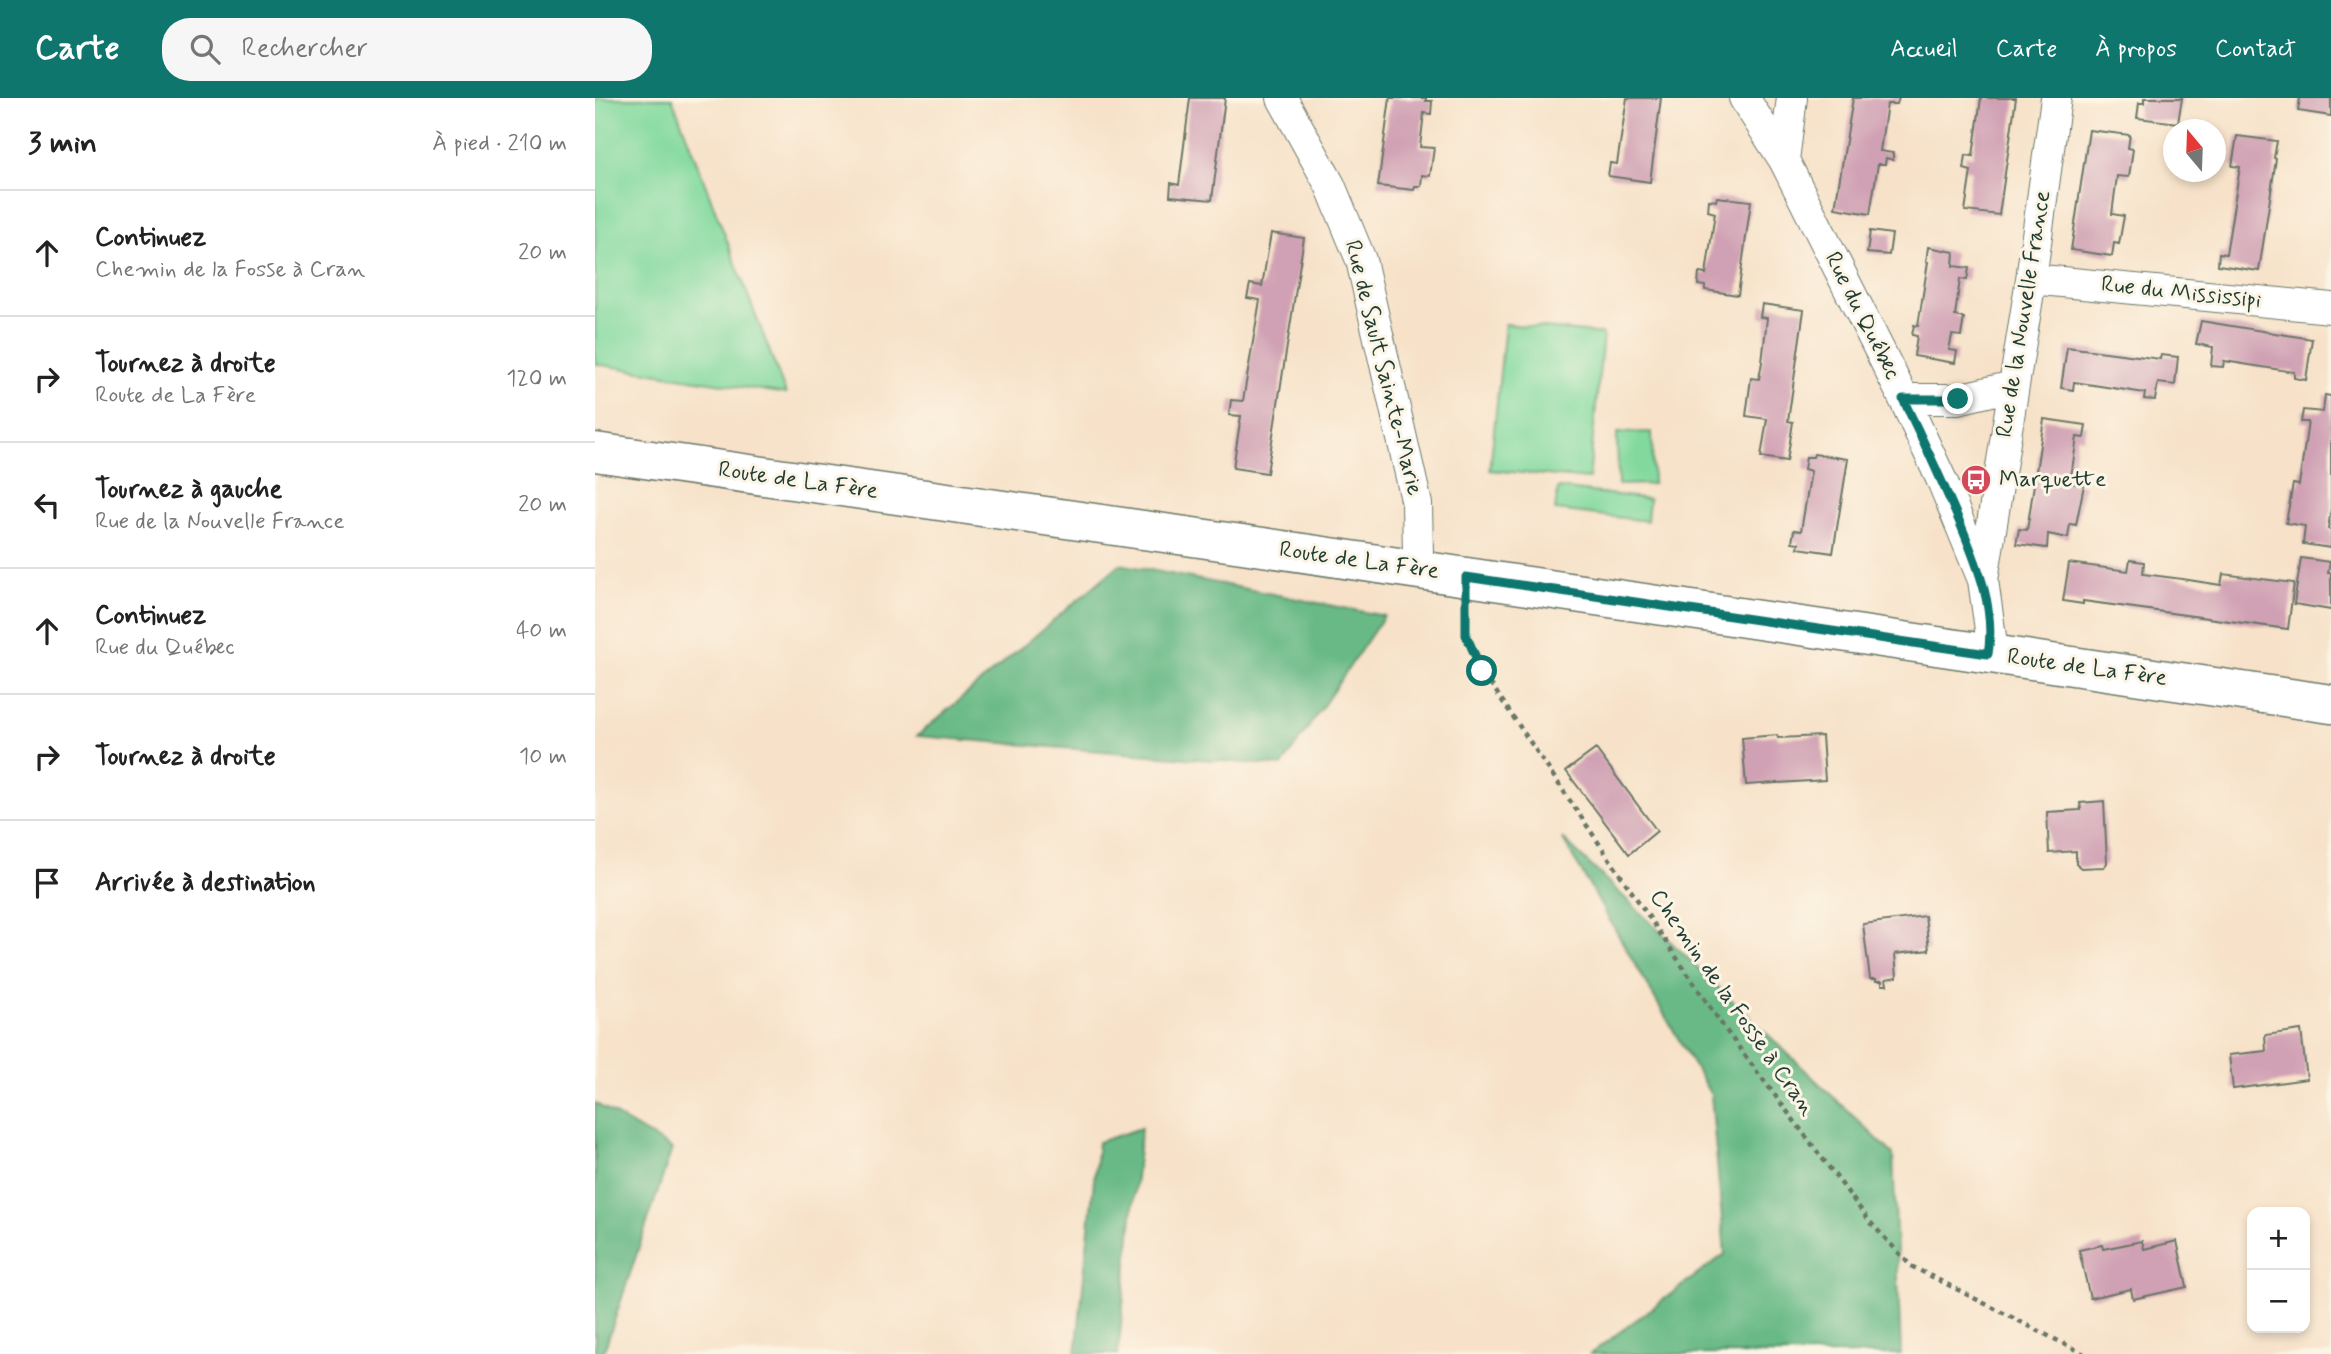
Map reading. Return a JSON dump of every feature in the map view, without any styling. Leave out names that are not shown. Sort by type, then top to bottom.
[{"type":"main road","name":"Route de La Fère","points":[[595,452],[2331,704]]},
{"type":"street","name":"Rue de Sault Sainte-Marie","points":[[1282,98],[1330,185],[1361,260],[1416,505],[1416,570]]},
{"type":"street","name":"Rue du Québec","points":[[1744,98],[1784,160],[1903,399],[1943,483],[1983,580]]},
{"type":"street","points":[[1784,160],[1792,98]]},
{"type":"street","name":"Rue de la Nouvelle France","points":[[1988,654],[1991,636],[1983,580],[2031,279],[2056,98]]},
{"type":"street","name":"Rue du Mississipi","points":[[2031,279],[2331,308]]},
{"type":"street","points":[[1903,399],[1958,399],[2014,386]]},
{"type":"path","name":"Chemin de la Fosse à Cran","points":[[1466,577],[1466,635],[1482,671],[1725,1029],[1871,1223],[1912,1266],[2084,1354]]},
{"type":"green space","points":[[595,98],[672,98],[786,394],[595,364]]},
{"type":"green space","points":[[1505,324],[1603,334],[1589,479],[1490,470]]},
{"type":"green space","points":[[1652,432],[1653,484],[1618,485],[1617,433]]},
{"type":"green space","points":[[1558,488],[1649,499],[1647,521],[1555,510]]},
{"type":"green space","points":[[1120,564],[1384,616],[1282,766],[917,736]]},
{"type":"green space","points":[[1562,838],[1893,1154],[1901,1354],[1590,1354],[1725,1254],[1711,1095]]},
{"type":"green space","points":[[595,1103],[672,1149],[603,1354],[595,1354]]},
{"type":"green space","points":[[1141,1128],[1118,1354],[1076,1354],[1098,1142]]},
{"type":"building","points":[[1190,98],[1225,98],[1212,200],[1170,196],[1171,183],[1179,185]]},
{"type":"building","points":[[1390,98],[1426,98],[1426,101],[1432,101],[1431,114],[1424,113],[1420,147],[1434,148],[1430,176],[1422,175],[1421,186],[1415,186],[1414,190],[1378,186]]},
{"type":"building","points":[[1627,98],[1661,98],[1650,182],[1608,176],[1610,163],[1617,164]]},
{"type":"building","points":[[1853,98],[1899,98],[1897,104],[1887,104],[1880,151],[1893,153],[1893,160],[1886,158],[1885,164],[1878,164],[1870,214],[1835,208]]},
{"type":"building","points":[[1981,98],[2016,98],[1999,215],[1965,211],[1971,171],[1964,169],[1966,155],[1973,156]]},
{"type":"building","points":[[2144,98],[2182,98],[2179,119],[2163,119],[2163,121],[2137,118],[2139,103],[2144,103]]},
{"type":"building","points":[[2300,98],[2331,98],[2331,116],[2298,111]]},
{"type":"building","points":[[2089,130],[2130,135],[2128,148],[2133,149],[2129,177],[2117,176],[2112,214],[2124,216],[2119,244],[2114,243],[2112,256],[2071,250]]},
{"type":"building","points":[[2237,136],[2277,141],[2259,271],[2218,265],[2219,253],[2226,254],[2240,167],[2232,166]]},
{"type":"building","points":[[1717,197],[1751,201],[1738,295],[1705,290],[1705,286],[1698,285],[1699,273],[1706,274],[1715,213],[1708,211],[1709,200],[1716,201]]},
{"type":"building","points":[[1870,231],[1892,234],[1889,255],[1867,253]]},
{"type":"building","points":[[1271,233],[1304,238],[1267,473],[1233,468],[1241,416],[1229,415],[1231,400],[1243,401],[1260,300],[1247,298],[1250,284],[1262,286]]},
{"type":"building","points":[[1928,247],[1954,252],[1953,266],[1969,268],[1967,280],[1960,279],[1955,316],[1964,318],[1961,336],[1952,335],[1949,350],[1957,351],[1955,363],[1914,356],[1917,336],[1912,335],[1914,325],[1918,326]]},
{"type":"building","points":[[1762,304],[1804,310],[1788,421],[1793,422],[1787,461],[1761,457],[1767,419],[1746,416],[1751,378],[1759,379],[1762,362],[1767,318],[1760,317]]},
{"type":"building","points":[[2201,321],[2312,339],[2306,380],[2294,378],[2294,372],[2224,361],[2223,367],[2211,366],[2213,347],[2196,344]]},
{"type":"building","points":[[2067,347],[2160,359],[2161,355],[2178,357],[2175,385],[2158,383],[2155,400],[2144,399],[2145,393],[2074,382],[2073,390],[2061,388]]},
{"type":"building","points":[[2325,395],[2331,396],[2331,509],[2328,529],[2331,530],[2331,548],[2303,544],[2305,526],[2286,523],[2293,484],[2299,485],[2308,422],[2301,422],[2303,410],[2323,412]]},
{"type":"building","points":[[2044,419],[2086,425],[2084,438],[2077,437],[2070,483],[2084,485],[2076,525],[2070,524],[2068,538],[2048,534],[2047,548],[2016,544],[2019,529],[2027,530]]},
{"type":"building","points":[[1814,454],[1848,459],[1833,553],[1798,548],[1799,543],[1792,542],[1794,530],[1801,531],[1811,471],[1804,469],[1806,457],[1813,457]]},
{"type":"building","points":[[2301,558],[2330,562],[2328,573],[2331,573],[2331,610],[2294,604]]},
{"type":"building","points":[[2130,560],[2144,562],[2143,574],[2221,585],[2223,574],[2294,583],[2288,629],[2083,601],[2083,604],[2063,601],[2069,563],[2128,571]]},
{"type":"building","points":[[1777,735],[1778,738],[1822,736],[1825,780],[1746,785],[1742,738]]},
{"type":"building","points":[[1596,749],[1657,831],[1629,854],[1566,771]]},
{"type":"building","points":[[2104,801],[2107,863],[2104,867],[2081,868],[2076,864],[2076,851],[2049,853],[2047,812],[2081,810],[2080,803]]},
{"type":"building","points":[[1925,916],[1929,950],[1895,954],[1897,977],[1886,979],[1887,985],[1882,985],[1882,981],[1870,979],[1863,924]]},
{"type":"building","points":[[2301,1030],[2307,1079],[2233,1089],[2229,1055],[2266,1051],[2265,1035]]},
{"type":"building","points":[[2142,1241],[2144,1249],[2177,1241],[2187,1287],[2133,1299],[2131,1289],[2090,1298],[2079,1250],[2102,1245],[2103,1249]]},
{"type":"place","name":"Marquette","points":[[1976,480]]},
{"type":"route","points":[[1482,671],[1466,635],[1466,577],[1988,654],[1991,636],[1983,580],[1943,483],[1903,399],[1958,399]]}]
